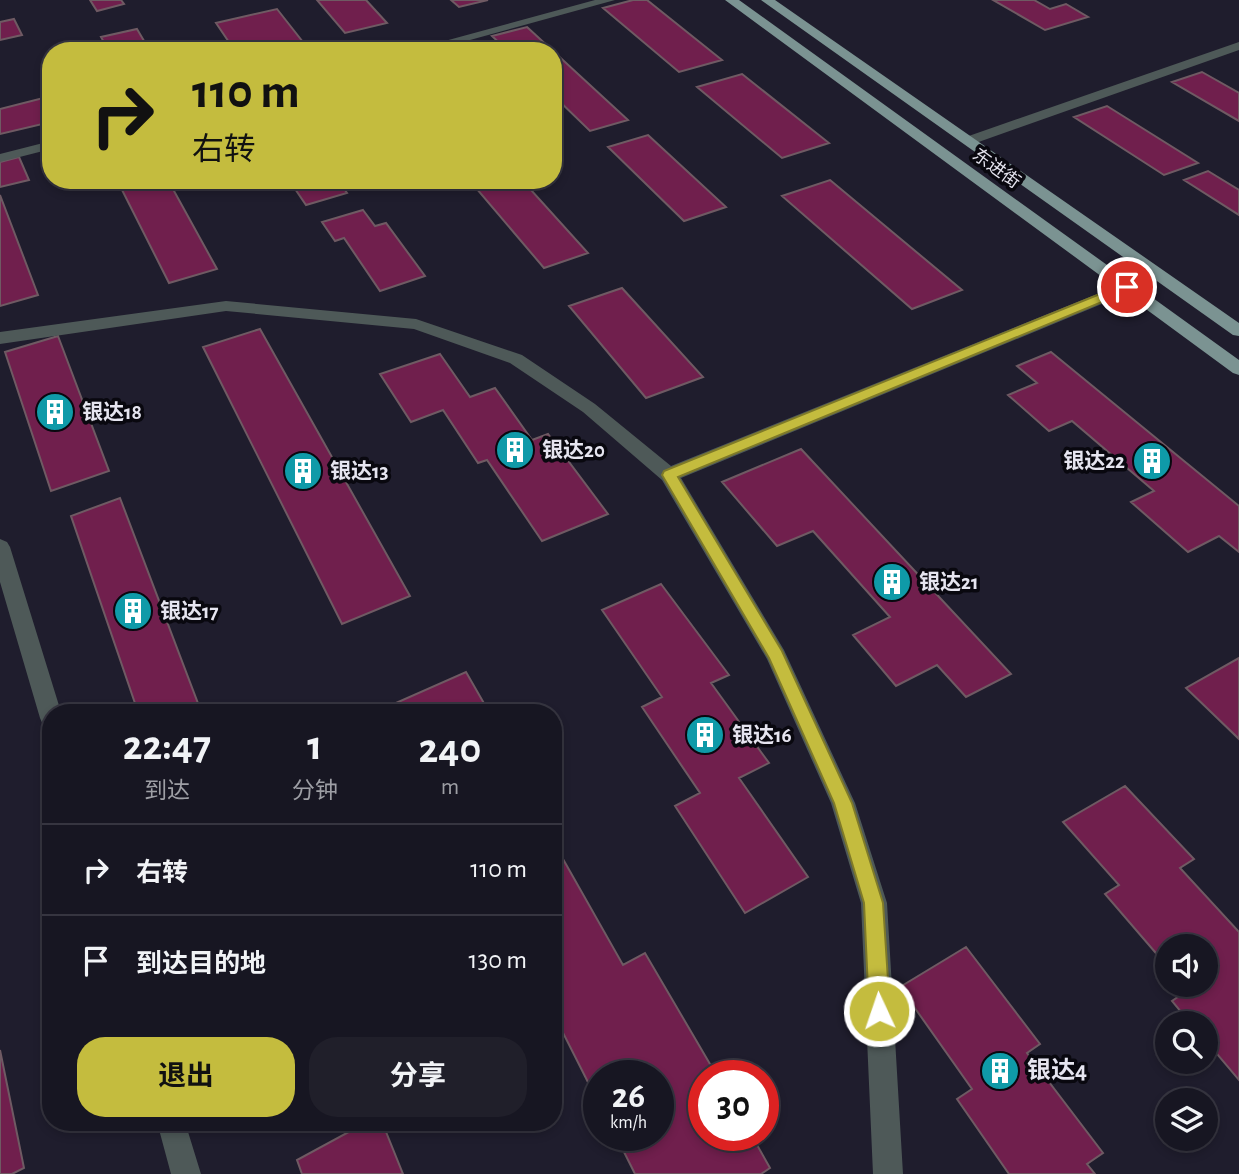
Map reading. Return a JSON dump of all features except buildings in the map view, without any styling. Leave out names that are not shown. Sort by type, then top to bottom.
[{"type":"main road","name":"东进街","points":[[731,0],[1239,369]]},
{"type":"main road","name":"东进街","points":[[767,0],[1239,331]]},
{"type":"street","points":[[448,42],[609,0]]},
{"type":"street","points":[[968,141],[1239,46]]},
{"type":"street","points":[[0,158],[42,147]]},
{"type":"street","points":[[669,475],[1127,287]]},
{"type":"street","points":[[0,338],[226,306],[416,324],[516,359],[589,408],[669,475],[776,656],[843,803],[874,903],[888,1174]]},
{"type":"street","points":[[0,547],[47,704]]},
{"type":"street","points":[[174,1131],[186,1174]]},
{"type":"place","name":"银达18","points":[[55,412]]},
{"type":"place","name":"银达20","points":[[515,450]]},
{"type":"place","name":"银达22","points":[[1152,461]]},
{"type":"place","name":"银达13","points":[[303,471]]},
{"type":"place","name":"银达21","points":[[892,582]]},
{"type":"place","name":"银达17","points":[[133,611]]},
{"type":"place","name":"银达16","points":[[705,735]]},
{"type":"place","name":"银达4","points":[[1000,1071]]},
{"type":"route","points":[[879,1011],[874,903],[843,803],[776,656],[669,475],[1127,287]]}]
